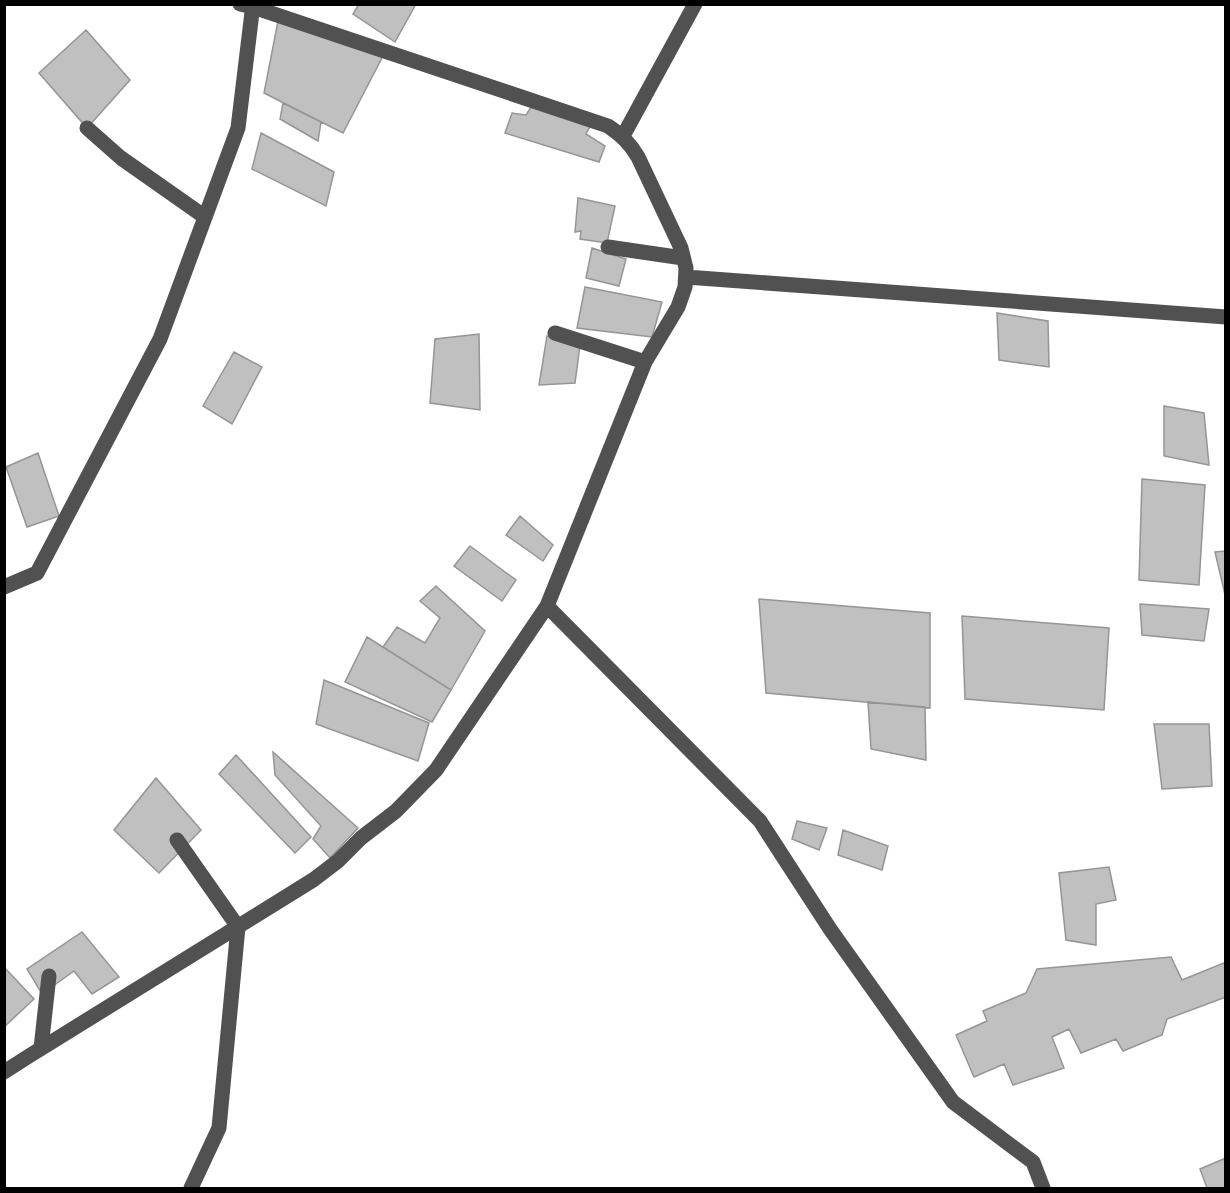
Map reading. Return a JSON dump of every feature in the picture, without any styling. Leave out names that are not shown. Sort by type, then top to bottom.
[{"type":"street","points":[[622,136],[695,4]]},
{"type":"street","points":[[4,587],[37,573],[160,339],[238,128],[249,5],[601,123],[622,136],[634,149],[681,248],[686,268],[685,287],[678,307],[645,362],[547,606],[436,770],[396,811],[313,880],[4,1072]]},
{"type":"street","points":[[87,128],[121,158],[205,217]]},
{"type":"street","points":[[608,247],[683,258]]},
{"type":"street","points":[[686,278],[1226,316]]},
{"type":"street","points":[[555,333],[645,362]]},
{"type":"street","points":[[547,606],[760,821],[830,929],[953,1102],[1033,1162],[1043,1188]]},
{"type":"street","points":[[177,840],[238,927],[219,1128],[191,1188]]},
{"type":"street","points":[[41,1048],[49,976]]},
{"type":"building","points":[[359,4],[416,4],[395,42],[353,14]]},
{"type":"building","points":[[278,21],[383,56],[343,133],[264,93]]},
{"type":"building","points":[[86,30],[130,80],[87,128],[39,73]]},
{"type":"building","points":[[283,103],[321,122],[318,141],[280,119]]},
{"type":"building","points":[[533,104],[592,123],[586,134],[605,146],[599,162],[505,133],[512,113],[526,115]]},
{"type":"building","points":[[261,133],[334,172],[326,206],[252,169]]},
{"type":"building","points":[[578,198],[615,206],[607,243],[580,239],[581,231],[575,232]]},
{"type":"building","points":[[592,248],[626,259],[619,286],[586,278]]},
{"type":"building","points":[[585,287],[662,302],[652,337],[577,328]]},
{"type":"building","points":[[997,313],[1048,321],[1049,367],[999,360]]},
{"type":"building","points":[[479,334],[480,410],[430,403],[435,339]]},
{"type":"building","points":[[547,336],[580,345],[575,383],[539,385]]},
{"type":"building","points":[[234,352],[262,367],[232,424],[203,406]]},
{"type":"building","points":[[1164,406],[1204,413],[1209,465],[1164,456]]},
{"type":"building","points":[[38,453],[59,516],[27,527],[6,467]]},
{"type":"building","points":[[1142,479],[1205,485],[1199,585],[1139,580]]},
{"type":"building","points":[[520,516],[553,545],[543,561],[506,535]]},
{"type":"building","points":[[470,546],[516,580],[502,601],[454,566]]},
{"type":"building","points":[[1226,551],[1226,599],[1215,552]]},
{"type":"building","points":[[436,586],[485,631],[451,690],[383,647],[397,627],[425,643],[440,618],[420,601]]},
{"type":"building","points":[[759,599],[930,613],[930,708],[766,693]]},
{"type":"building","points":[[1140,604],[1209,609],[1204,641],[1142,635]]},
{"type":"building","points":[[962,616],[1109,628],[1104,710],[965,699]]},
{"type":"building","points":[[367,637],[451,690],[432,722],[345,682]]},
{"type":"building","points":[[324,680],[429,723],[418,761],[316,724]]},
{"type":"building","points":[[868,702],[925,707],[926,760],[871,749]]},
{"type":"building","points":[[1154,724],[1209,724],[1212,786],[1162,789]]},
{"type":"building","points":[[273,752],[358,828],[330,858],[313,839],[321,826],[275,775]]},
{"type":"building","points":[[236,755],[311,837],[295,853],[219,774]]},
{"type":"building","points":[[156,778],[201,830],[159,873],[114,830]]},
{"type":"building","points":[[797,821],[827,828],[819,850],[792,839]]},
{"type":"building","points":[[843,830],[888,846],[882,870],[838,855]]},
{"type":"building","points":[[1109,867],[1116,900],[1096,904],[1096,945],[1066,940],[1059,873]]},
{"type":"building","points":[[82,932],[119,977],[92,994],[74,971],[42,994],[27,969]]},
{"type":"building","points":[[1171,957],[1182,980],[1226,962],[1226,997],[1167,1019],[1162,1035],[1123,1051],[1116,1039],[1081,1053],[1069,1029],[1052,1037],[1064,1068],[1013,1085],[1004,1064],[974,1077],[956,1035],[987,1021],[983,1011],[1026,993],[1037,969]]},
{"type":"building","points":[[4,967],[34,999],[4,1027]]},
{"type":"building","points":[[1226,1158],[1226,1188],[1207,1188],[1200,1169]]}]
